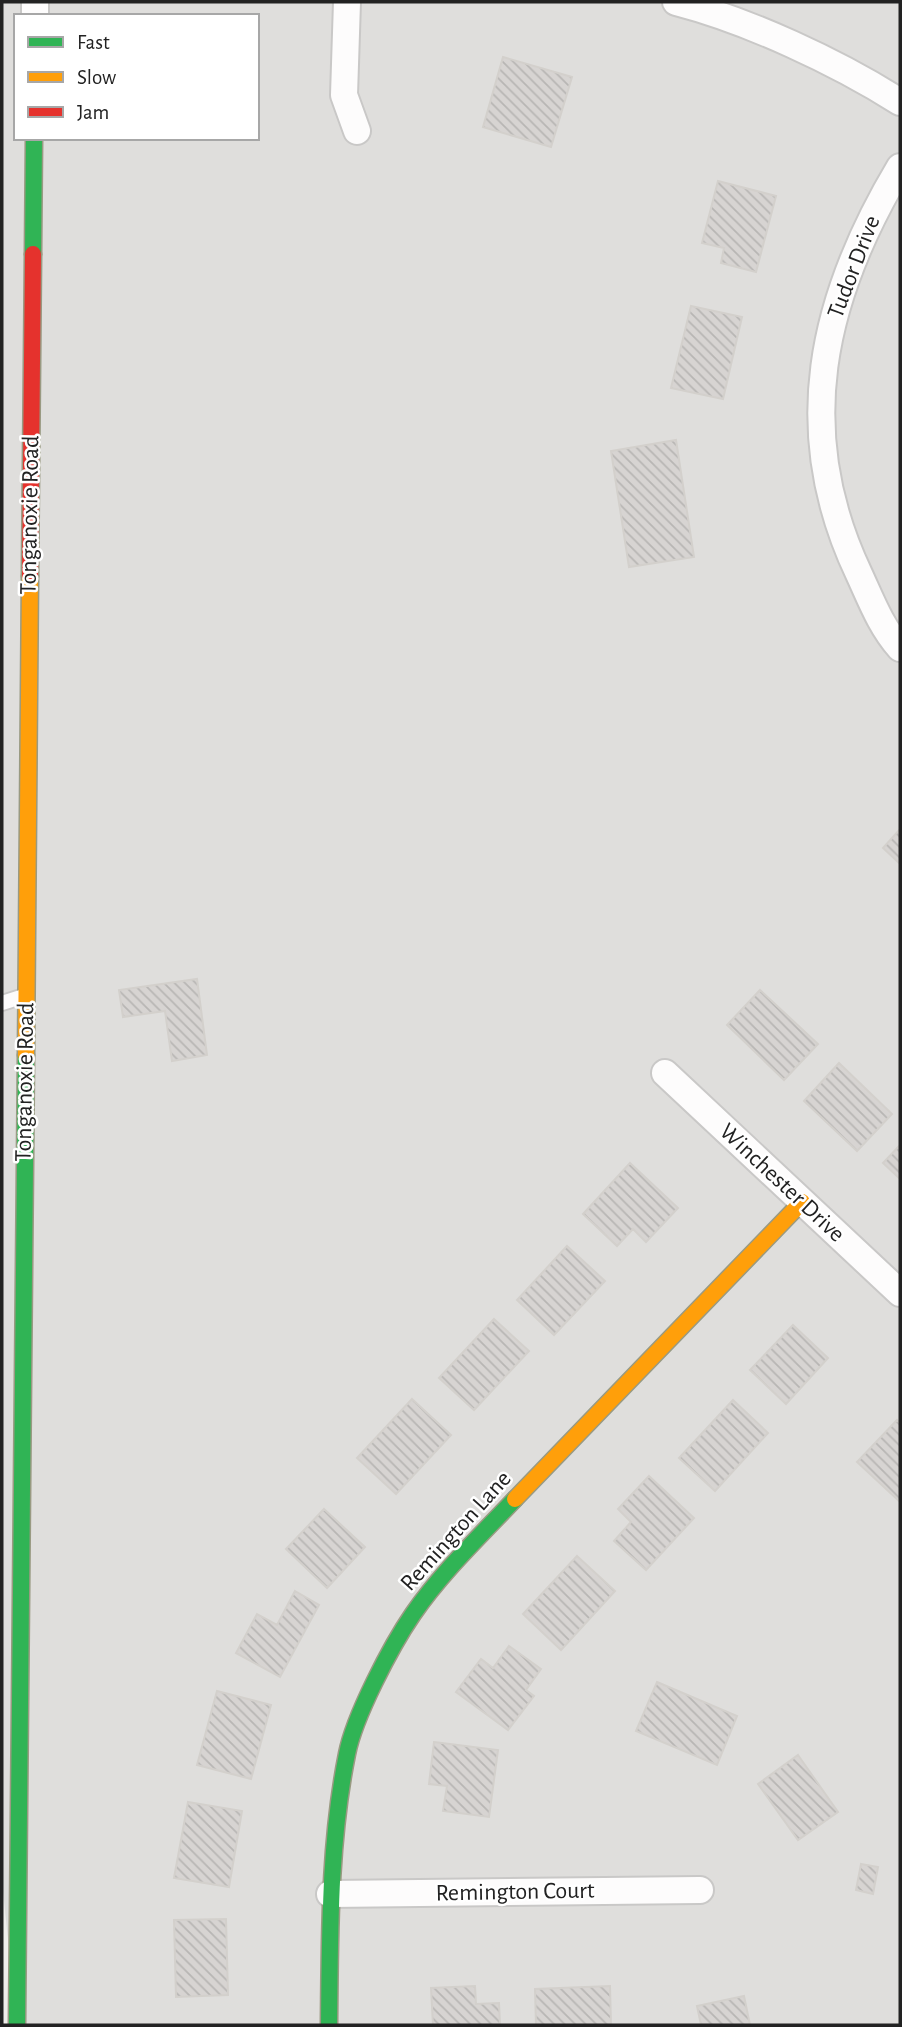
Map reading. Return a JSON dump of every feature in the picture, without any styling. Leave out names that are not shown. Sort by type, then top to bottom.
[{"type":"street","points":[[347,2],[344,94],[356,131]]},
{"type":"street","points":[[676,2],[746,27],[857,75],[900,102]]},
{"type":"street","name":"Tonganoxie Road","points":[[17,2025],[9,1808],[26,996],[34,140]]},
{"type":"street","name":"Tudor Drive","points":[[900,167],[876,208],[839,293],[823,359],[821,443],[839,533],[887,633],[900,648]]},
{"type":"street","name":"Winchester Drive","points":[[665,1073],[900,1293]]},
{"type":"street","name":"Remington Lane","points":[[329,2025],[330,1894],[347,1752],[377,1677],[412,1615],[457,1559],[802,1202]]},
{"type":"street","name":"Remington Court","points":[[330,1894],[701,1890]]},
{"type":"lane","points":[[2,1003],[26,996]]},
{"type":"shaded area","points":[[2,2],[900,2],[900,2025],[17,2025],[2,1882]]},
{"type":"building","points":[[503,57],[572,77],[551,147],[483,127]]},
{"type":"building","points":[[718,181],[776,196],[756,272],[721,263],[724,248],[702,243]]},
{"type":"building","points":[[691,306],[742,317],[723,399],[671,388]]},
{"type":"building","points":[[676,440],[694,557],[629,567],[611,451]]},
{"type":"building","points":[[900,829],[900,864],[883,848]]},
{"type":"building","points":[[197,979],[207,1055],[172,1061],[165,1011],[123,1017],[119,990]]},
{"type":"building","points":[[760,990],[818,1044],[784,1080],[727,1025]]},
{"type":"building","points":[[839,1063],[892,1114],[857,1151],[804,1101]]},
{"type":"building","points":[[900,1145],[900,1179],[883,1163]]},
{"type":"building","points":[[630,1163],[678,1208],[646,1242],[633,1229],[617,1246],[583,1214]]},
{"type":"building","points":[[567,1246],[605,1281],[554,1335],[517,1300]]},
{"type":"building","points":[[494,1319],[529,1351],[474,1410],[439,1378]]},
{"type":"building","points":[[793,1325],[828,1358],[786,1404],[750,1370]]},
{"type":"building","points":[[412,1399],[451,1435],[396,1494],[357,1458]]},
{"type":"building","points":[[733,1400],[768,1433],[715,1491],[679,1458]]},
{"type":"building","points":[[897,1420],[900,1423],[900,1502],[857,1462]]},
{"type":"building","points":[[649,1476],[694,1518],[646,1570],[614,1541],[631,1522],[618,1509]]},
{"type":"building","points":[[324,1509],[365,1547],[327,1588],[286,1549]]},
{"type":"building","points":[[577,1556],[615,1591],[561,1650],[523,1614]]},
{"type":"building","points":[[295,1591],[319,1605],[280,1677],[236,1653],[257,1614],[277,1625]]},
{"type":"building","points":[[509,1646],[541,1669],[526,1690],[534,1696],[508,1730],[456,1692],[481,1659],[493,1668]]},
{"type":"building","points":[[657,1682],[737,1716],[717,1765],[636,1731]]},
{"type":"building","points":[[217,1691],[271,1705],[251,1779],[197,1765]]},
{"type":"building","points":[[434,1742],[498,1750],[489,1817],[443,1811],[447,1786],[429,1784]]},
{"type":"building","points":[[798,1755],[838,1812],[798,1840],[758,1784]]},
{"type":"building","points":[[188,1802],[242,1811],[229,1887],[174,1878]]},
{"type":"building","points":[[861,1864],[878,1867],[873,1894],[856,1890]]},
{"type":"building","points":[[226,1919],[228,1995],[176,1997],[174,1920]]},
{"type":"building","points":[[475,1986],[476,2004],[499,2003],[500,2025],[433,2025],[431,1988]]},
{"type":"building","points":[[610,1986],[611,2025],[536,2025],[535,1989]]},
{"type":"building","points":[[744,1996],[750,2025],[701,2025],[697,2006]]},
{"type":"traffic: fast","points":[[33,254],[34,140]]},
{"type":"traffic: fast","points":[[17,2025],[26,1055]]},
{"type":"traffic: fast","points":[[329,2025],[332,1889],[337,1821],[347,1754],[357,1721],[384,1663],[413,1614],[449,1569],[515,1499]]},
{"type":"traffic: slow","points":[[26,1055],[30,576]]},
{"type":"traffic: slow","points":[[515,1499],[802,1202]]},
{"type":"traffic: jam","points":[[30,576],[33,254]]}]
